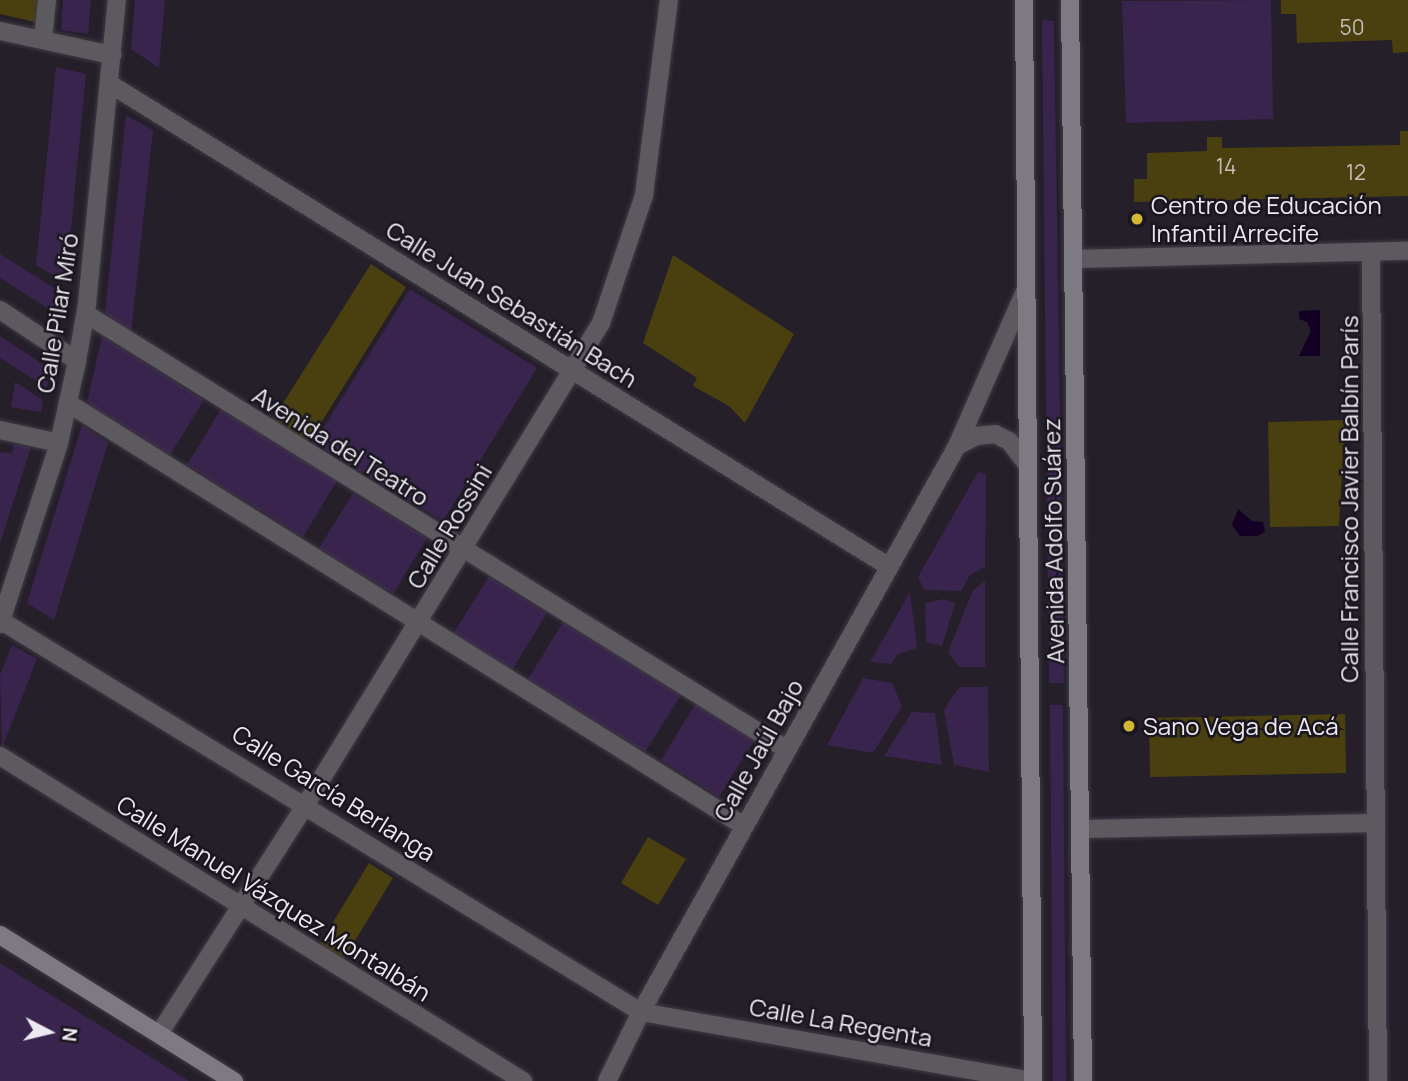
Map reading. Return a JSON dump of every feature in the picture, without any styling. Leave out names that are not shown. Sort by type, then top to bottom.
[{"type":"street","points":[[43,40],[47,0]]},
{"type":"street","name":"Calle Pilar Miró","points":[[1,621],[59,443],[86,314],[117,0]]},
{"type":"street","name":"Calle Rossini","points":[[159,1034],[463,552],[601,323],[644,195],[669,0]]},
{"type":"street","name":"Avenida Adolfo Suárez","points":[[1024,0],[1033,1081]]},
{"type":"street","name":"Avenida Adolfo Suárez","points":[[1070,0],[1083,1081]]},
{"type":"street","points":[[0,32],[113,55]]},
{"type":"street","name":"Calle Juan Sebastián Bach","points":[[110,84],[888,566]]},
{"type":"street","points":[[1074,259],[1408,251]]},
{"type":"street","name":"Calle Francisco Javier Balbín París","points":[[1371,252],[1378,1081]]},
{"type":"street","name":"Calle Jaúl Bajo","points":[[607,1081],[641,1012],[957,446],[1025,291]]},
{"type":"street","points":[[0,310],[77,361]]},
{"type":"street","name":"Avenida del Teatro","points":[[86,314],[463,552],[786,749]]},
{"type":"street","points":[[68,403],[417,625],[744,826]]},
{"type":"street","points":[[0,430],[59,443]]},
{"type":"street","points":[[957,446],[976,436],[995,434],[1009,441],[1027,464]]},
{"type":"street","name":"Calle García Berlanga","points":[[1,621],[306,804],[641,1012]]},
{"type":"street","name":"Calle Manuel Vázquez Montalbán","points":[[0,756],[523,1081]]},
{"type":"street","points":[[1081,829],[1376,823]]},
{"type":"street","points":[[0,935],[234,1081]]},
{"type":"street","name":"Calle La Regenta","points":[[641,1012],[1033,1081]]},
{"type":"shaded area","points":[[63,0],[91,0],[88,34],[61,30]]},
{"type":"shaded area","points":[[135,0],[165,0],[159,68],[131,49]]},
{"type":"shaded area","points":[[1271,0],[1273,119],[1126,123],[1122,1]]},
{"type":"shaded area","points":[[1042,20],[1054,21],[1064,683],[1049,683]]},
{"type":"shaded area","points":[[56,67],[86,74],[66,283],[36,265]]},
{"type":"shaded area","points":[[126,115],[153,130],[131,333],[105,313]]},
{"type":"shaded area","points":[[0,254],[64,294],[60,316],[0,278]]},
{"type":"shaded area","points":[[410,289],[537,368],[443,521],[314,443]]},
{"type":"shaded area","points":[[1320,310],[1320,356],[1299,356],[1311,331],[1307,322],[1299,319],[1299,311]]},
{"type":"shaded area","points":[[0,336],[50,369],[47,388],[0,358]]},
{"type":"shaded area","points":[[102,336],[204,400],[170,455],[87,403]]},
{"type":"shaded area","points":[[15,382],[43,400],[41,412],[11,407]]},
{"type":"shaded area","points":[[221,409],[337,481],[303,537],[187,465]]},
{"type":"shaded area","points":[[82,425],[108,443],[54,620],[27,603]]},
{"type":"shaded area","points":[[14,443],[31,447],[0,543],[0,452],[12,453]]},
{"type":"shaded area","points":[[978,472],[986,474],[985,567],[970,575],[961,591],[924,590],[918,577]]},
{"type":"shaded area","points":[[353,493],[427,538],[393,594],[319,548]]},
{"type":"shaded area","points":[[1238,509],[1252,521],[1263,522],[1265,532],[1258,536],[1240,536],[1232,525]]},
{"type":"shaded area","points":[[489,576],[547,613],[512,670],[453,634]]},
{"type":"shaded area","points":[[985,581],[985,667],[959,667],[948,652],[973,590]]},
{"type":"shaded area","points":[[910,592],[917,648],[898,654],[891,664],[870,662]]},
{"type":"shaded area","points":[[944,599],[955,603],[942,646],[926,642],[925,603]]},
{"type":"shaded area","points":[[563,622],[681,695],[645,752],[528,679]]},
{"type":"shaded area","points":[[12,645],[37,659],[2,748],[0,675]]},
{"type":"shaded area","points":[[863,678],[892,683],[902,706],[873,753],[827,745]]},
{"type":"shaded area","points":[[959,687],[988,687],[989,772],[954,765],[944,710]]},
{"type":"shaded area","points":[[696,703],[755,739],[719,797],[661,760]]},
{"type":"shaded area","points":[[1050,705],[1063,705],[1066,1081],[1053,1081]]},
{"type":"shaded area","points":[[912,712],[935,713],[942,765],[884,756]]},
{"type":"shaded area","points":[[0,963],[189,1081],[0,1081]]},
{"type":"building","points":[[0,0],[40,0],[39,23],[0,14]]},
{"type":"building","points":[[1281,0],[1408,0],[1408,52],[1393,53],[1392,40],[1297,43],[1296,14],[1281,14]]},
{"type":"building","points":[[1400,131],[1408,131],[1408,196],[1134,202],[1134,179],[1147,179],[1147,153],[1207,151],[1207,137],[1222,137],[1222,148],[1400,145]]},
{"type":"building","points":[[673,255],[794,334],[745,423],[729,406],[693,386],[697,378],[643,343]]},
{"type":"building","points":[[371,264],[406,287],[309,442],[273,419]]},
{"type":"building","points":[[1345,420],[1339,526],[1270,527],[1268,422]]},
{"type":"building","points":[[1345,714],[1346,773],[1150,777],[1149,718]]},
{"type":"building","points":[[648,837],[686,859],[658,905],[621,883]]},
{"type":"building","points":[[369,863],[393,878],[342,962],[318,947]]},
{"type":"place","name":"Centro de Educación Infantil Arrecife","points":[[1137,219]]},
{"type":"place","name":"Sano Vega de Acá","points":[[1129,726]]}]
